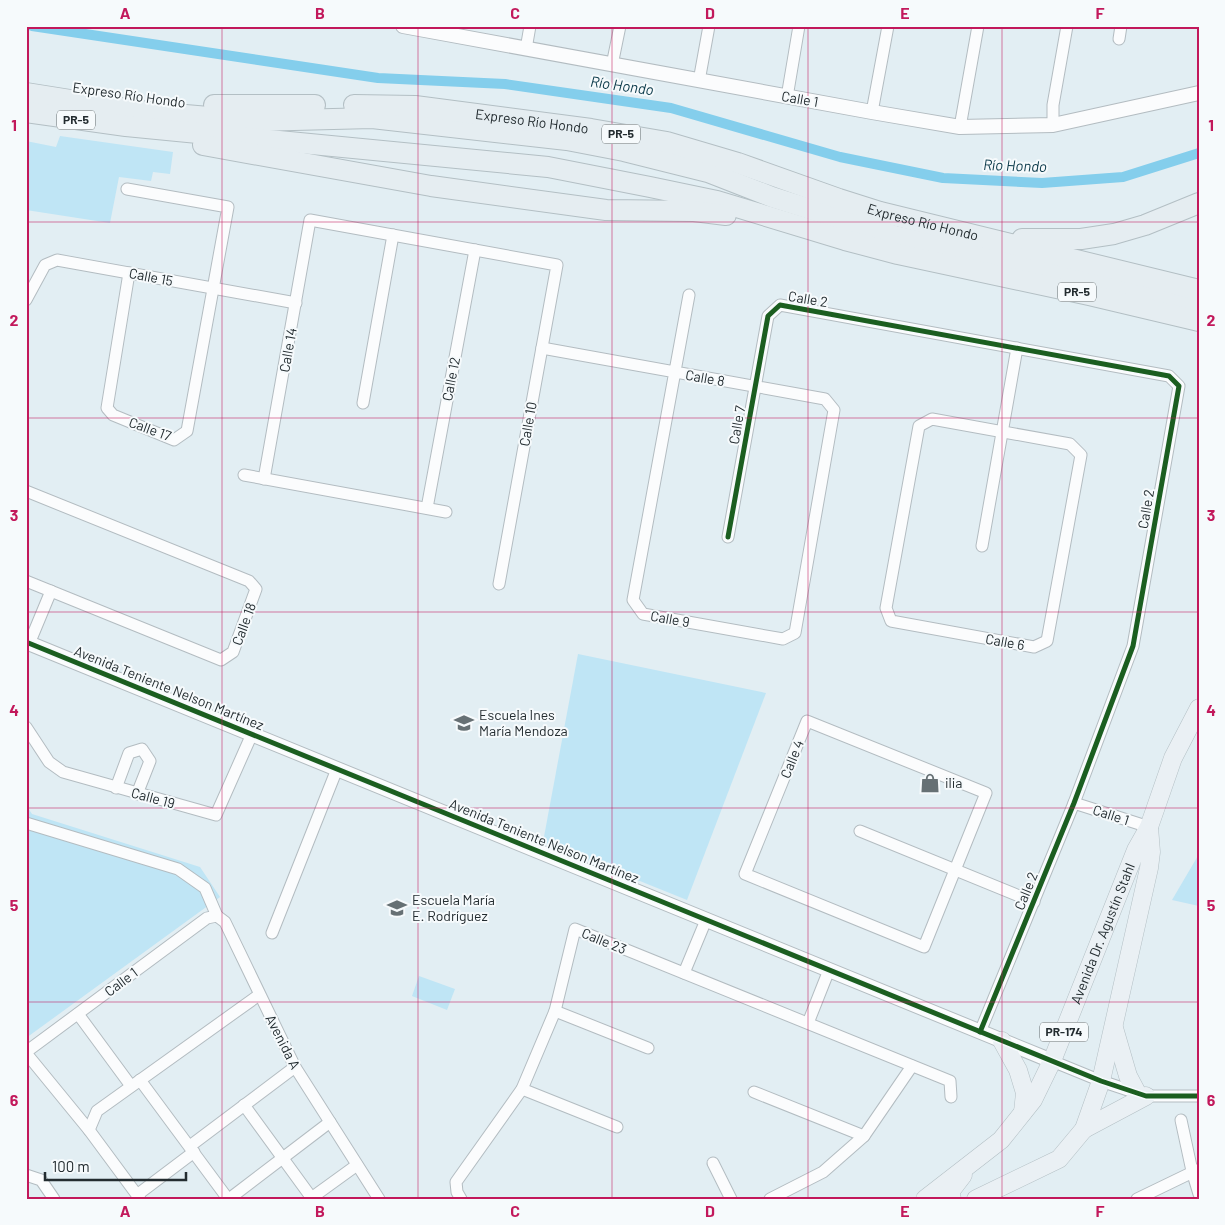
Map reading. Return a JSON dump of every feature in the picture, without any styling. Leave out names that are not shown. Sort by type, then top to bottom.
[{"type":"highway","name":"Expreso Río Hondo","points":[[26,80],[116,94],[199,104],[290,106],[381,104],[415,106],[645,137],[705,153],[839,200],[943,228],[1199,290]]},
{"type":"highway","points":[[26,93],[139,110],[255,121],[372,118],[567,140],[624,151],[708,172],[772,197],[894,236],[1098,280],[1199,305]]},
{"type":"highway","points":[[26,101],[130,117],[428,148],[482,160]]},
{"type":"highway","name":"Expreso Río Hondo","points":[[26,112],[126,126],[548,167],[717,201],[898,254],[1027,281],[1190,319]]},
{"type":"highway","points":[[126,126],[189,143],[431,186],[606,210],[694,211],[727,215],[834,236]]},
{"type":"highway","points":[[943,228],[964,227],[1022,239],[1080,239],[1129,231],[1169,216],[1194,202]]},
{"type":"highway","points":[[1190,319],[1199,328]]},
{"type":"highway","name":"Avenida Dr. Agustín Stahl","points":[[925,1199],[1001,1140],[1033,1100],[1052,1061],[1136,850],[1149,827],[1173,758],[1199,708]]},
{"type":"highway","name":"Avenida Dr. Agustín Stahl","points":[[976,1199],[1059,1158],[1084,1129],[1101,1081],[1149,868],[1151,852],[1149,827]]},
{"type":"highway","points":[[1084,1129],[1142,1095],[1128,1076],[1113,1025]]},
{"type":"highway","points":[[1002,1041],[1018,1070],[1024,1093],[1023,1112]]},
{"type":"highway","points":[[952,1199],[950,1192],[972,1162]]},
{"type":"street","name":"Calle 1","points":[[403,26],[437,29],[526,49],[612,65],[960,126],[1053,125],[1199,93]]},
{"type":"street","points":[[526,49],[530,26]]},
{"type":"street","points":[[612,65],[620,26]]},
{"type":"street","points":[[699,81],[709,26]]},
{"type":"street","points":[[787,97],[799,26]]},
{"type":"street","points":[[872,112],[888,26]]},
{"type":"street","points":[[960,126],[978,26]]},
{"type":"street","points":[[1053,125],[1052,105],[1067,26]]},
{"type":"street","points":[[1119,39],[1121,26]]},
{"type":"street","points":[[127,189],[228,206],[213,289]]},
{"type":"street","name":"Calle 14","points":[[264,478],[310,220],[393,235]]},
{"type":"street","points":[[363,404],[393,235],[475,250]]},
{"type":"street","name":"Calle 10","points":[[475,250],[558,265],[499,584]]},
{"type":"street","name":"Calle 12","points":[[427,508],[475,250]]},
{"type":"street","name":"Calle 15","points":[[26,300],[45,265],[57,260],[296,303]]},
{"type":"street","name":"Calle 17","points":[[129,273],[107,408],[113,415],[174,440],[187,431],[213,289]]},
{"type":"street","name":"Calle 9","points":[[688,295],[632,600],[643,614],[783,639],[795,632],[829,439]]},
{"type":"street","name":"Calle 2","points":[[768,316],[780,306],[1169,376],[1179,386],[1133,646],[1074,803],[980,1032]]},
{"type":"street","name":"Calle 7","points":[[728,537],[768,316]]},
{"type":"street","name":"Calle 8","points":[[542,348],[825,399],[834,410],[829,439]]},
{"type":"street","points":[[982,546],[1017,348]]},
{"type":"street","name":"Calle 6","points":[[932,419],[1002,431],[1070,444],[1081,456],[1047,640],[1034,647],[891,621],[886,608],[919,426],[932,419]]},
{"type":"street","points":[[244,475],[446,512]]},
{"type":"street","name":"Calle 18","points":[[26,491],[249,581],[256,590],[233,652],[221,660],[26,581]]},
{"type":"street","points":[[28,643],[50,591]]},
{"type":"street","name":"Avenida Teniente Nelson Martínez","points":[[28,643],[1052,1061]]},
{"type":"street","name":"Calle 4","points":[[807,721],[986,793],[955,870],[924,947],[745,874],[807,721]]},
{"type":"street","name":"Calle 19","points":[[26,727],[49,762],[64,772],[216,815],[252,734]]},
{"type":"street","points":[[116,788],[129,753],[142,749],[150,761],[137,794]]},
{"type":"street","points":[[272,933],[337,769]]},
{"type":"street","name":"Calle 1","points":[[1074,803],[1149,827]]},
{"type":"street","name":"Avenida A","points":[[26,823],[178,869],[205,888],[216,916],[225,922],[295,1068],[379,1199]]},
{"type":"street","points":[[860,831],[1034,902]]},
{"type":"street","name":"Calle 1","points":[[26,1052],[207,918],[216,916]]},
{"type":"street","points":[[684,973],[706,920]]},
{"type":"street","name":"Calle 23","points":[[461,1199],[457,1192],[456,1182],[522,1089],[555,1011],[575,929],[950,1081],[951,1097]]},
{"type":"street","points":[[808,1023],[829,970]]},
{"type":"street","points":[[89,1130],[97,1111],[259,995]]},
{"type":"street","points":[[555,1011],[648,1048]]},
{"type":"street","points":[[78,1014],[192,1149],[229,1199],[330,1122]]},
{"type":"street","points":[[26,1052],[89,1130],[138,1197],[244,1105],[295,1068]]},
{"type":"street","points":[[1052,1061],[1142,1095],[1199,1096]]},
{"type":"street","points":[[770,1199],[822,1172],[864,1136],[912,1066]]},
{"type":"street","points":[[522,1089],[617,1127]]},
{"type":"street","points":[[754,1092],[864,1136]]},
{"type":"street","points":[[244,1105],[310,1198],[357,1165]]},
{"type":"street","points":[[1181,1120],[1195,1170],[1199,1194]]},
{"type":"street","points":[[714,1163],[731,1199]]},
{"type":"street","points":[[1137,1199],[1195,1170]]},
{"type":"street","points":[[26,1176],[41,1180],[54,1199]]},
{"type":"shaded area","points":[[60,136],[173,152],[170,174],[153,172],[151,181],[119,177],[110,223],[26,210],[26,141],[56,147]]},
{"type":"shaded area","points":[[578,654],[766,693],[687,900],[543,842]]},
{"type":"shaded area","points":[[26,805],[32,814],[200,867],[220,897],[26,1038]]},
{"type":"shaded area","points":[[1199,854],[1199,906],[1172,900]]},
{"type":"shaded area","points":[[419,976],[455,989],[447,1010],[412,996]]},
{"type":"waterway","name":"Río Hondo","points":[[32,26],[378,78],[505,84],[671,108],[840,157],[943,178],[1042,183],[1123,177],[1199,153]]},
{"type":"cycle path","points":[[728,537],[768,316],[780,305],[1169,376],[1179,386],[1133,646],[1074,803],[980,1032]]},
{"type":"cycle path","points":[[26,642],[1101,1081],[1146,1096],[1199,1096]]},
{"type":"place","name":"Escuela Ines María Mendoza","points":[[464,723]]},
{"type":"place","name":"ilia","points":[[930,783]]},
{"type":"place","name":"Escuela María E. Rodríguez","points":[[397,908]]}]
